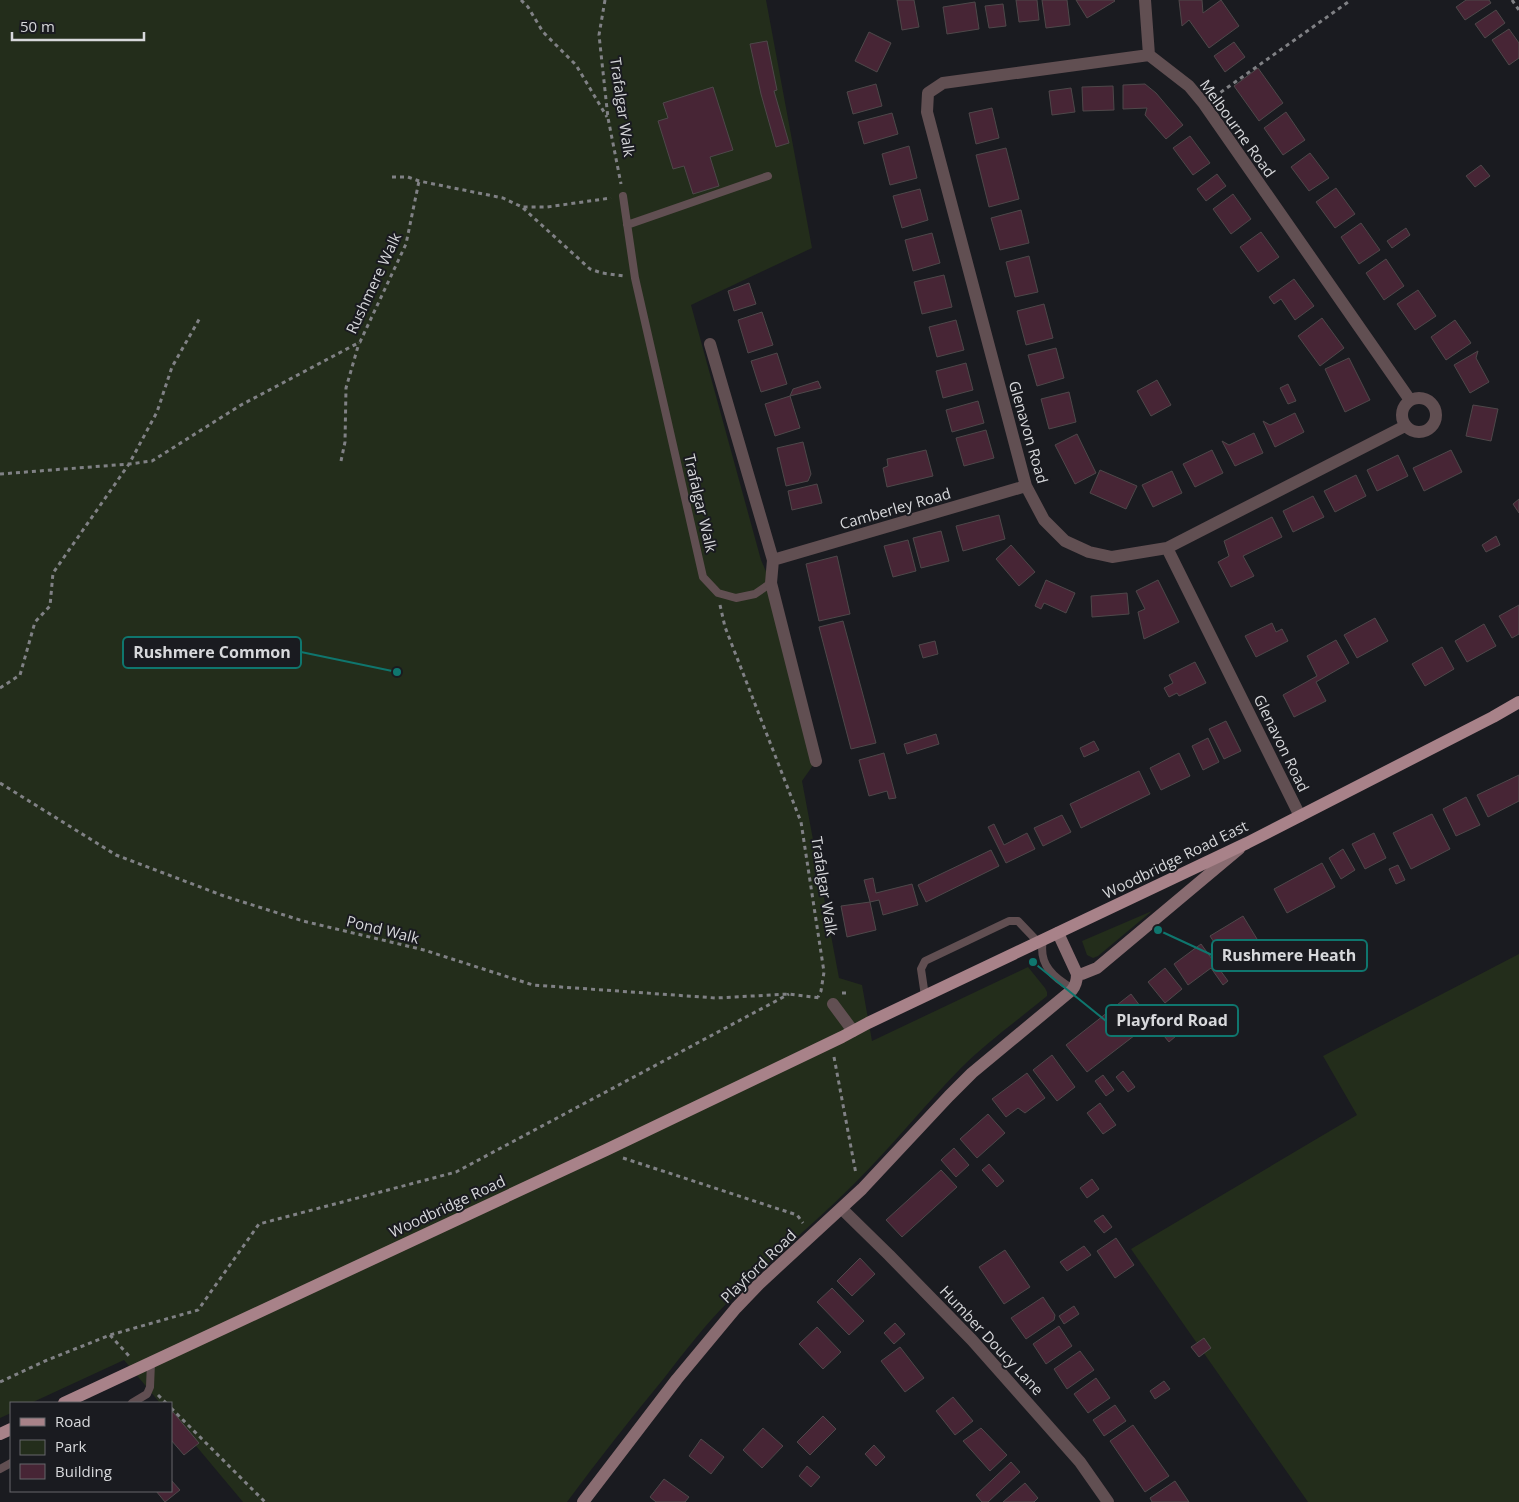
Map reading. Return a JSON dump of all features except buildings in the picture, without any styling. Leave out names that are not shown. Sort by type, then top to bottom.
[{"type":"main road","name":"Woodbridge Road East","points":[[848,1034],[1247,843],[1519,702]]},
{"type":"main road","name":"Woodbridge Road","points":[[66,1402],[597,1154],[848,1034]]},
{"type":"street","points":[[1145,0],[1149,55]]},
{"type":"street","name":"Glenavon Road","points":[[1149,55],[943,83],[928,93],[927,112],[1026,486],[1044,520],[1065,541],[1088,552],[1112,557],[1167,548],[1300,816]]},
{"type":"street","name":"Melbourne Road","points":[[1149,55],[1189,86],[1204,104],[1410,400]]},
{"type":"street","points":[[710,344],[773,560],[771,583],[816,761]]},
{"type":"street","points":[[1416,398],[1427,399],[1434,407],[1436,418],[1431,428],[1420,433],[1414,432],[1405,426],[1402,421],[1402,409],[1410,400],[1416,398]]},
{"type":"street","points":[[1167,548],[1405,426]]},
{"type":"street","name":"Camberley Road","points":[[773,560],[1026,486]]},
{"type":"street","points":[[1077,974],[1097,968],[1247,843]]},
{"type":"street","points":[[1058,933],[1077,974],[1077,980],[1073,989]]},
{"type":"street","name":"Playford Road","points":[[583,1502],[677,1379],[736,1308],[759,1284],[842,1209],[972,1073],[1073,989]]},
{"type":"street","points":[[828,1002],[848,1034]]},
{"type":"street","name":"Humber Doucy Lane","points":[[842,1209],[972,1340],[1080,1462],[1108,1502]]},
{"type":"lane","points":[[627,225],[768,176]]},
{"type":"lane","name":"Trafalgar Walk","points":[[623,196],[635,278],[703,577],[718,593]]},
{"type":"lane","points":[[718,593],[736,598],[754,594],[771,583]]},
{"type":"lane","points":[[925,996],[921,969],[925,961],[1009,921],[1016,920],[1041,941],[1044,958],[1051,973],[1058,980],[1073,989]]},
{"type":"lane","points":[[134,1402],[147,1394],[150,1387],[151,1362]]},
{"type":"path","points":[[521,0],[528,7],[543,32],[576,65],[608,118]]},
{"type":"path","points":[[527,0],[528,7]]},
{"type":"path","name":"Trafalgar Walk","points":[[605,0],[599,35],[608,118],[623,196]]},
{"type":"path","points":[[1204,104],[1351,0]]},
{"type":"path","points":[[1512,0],[1519,10]]},
{"type":"path","points":[[392,177],[408,177],[419,181],[503,198],[522,207],[590,269],[602,273],[635,278]]},
{"type":"path","name":"Rushmere Walk","points":[[0,474],[152,461],[241,405],[360,342],[406,244],[419,181]]},
{"type":"path","points":[[522,207],[547,207],[623,196]]},
{"type":"path","points":[[0,688],[20,675],[35,622],[50,606],[53,573],[129,464],[157,412],[172,367],[202,316]]},
{"type":"path","points":[[341,461],[345,442],[346,388],[360,342]]},
{"type":"path","name":"Trafalgar Walk","points":[[718,593],[725,627],[801,822],[824,972],[821,991],[818,997]]},
{"type":"path","name":"Pond Walk","points":[[0,783],[116,854],[215,892],[303,921],[424,950],[533,985],[716,998],[788,994]]},
{"type":"path","points":[[0,1382],[45,1361],[110,1335],[198,1310],[259,1224],[456,1172],[788,994],[818,997],[828,1002]]},
{"type":"path","points":[[834,1055],[856,1175]]},
{"type":"path","points":[[618,1156],[797,1216],[813,1236]]},
{"type":"path","points":[[172,1409],[265,1502]]},
{"type":"green space","points":[[0,0],[766,0],[812,248],[691,305],[761,560],[771,583],[816,761],[802,781],[839,978],[862,985],[872,1041],[1028,967],[1045,988],[1047,996],[970,1059],[855,1183],[759,1271],[720,1311],[695,1338],[567,1502],[243,1502],[172,1417],[172,1402],[159,1402],[124,1360],[33,1402],[10,1402],[10,1413],[0,1418]]},
{"type":"green space","points":[[1152,911],[1098,956],[1093,958],[1087,955],[1082,941]]},
{"type":"green space","points":[[1519,954],[1519,1502],[1308,1502],[1131,1249],[1357,1115],[1323,1056]]},
{"type":"place","name":"Rushmere Common","points":[[397,672]]},
{"type":"place","name":"Rushmere Heath","points":[[1158,930]]},
{"type":"place","name":"Playford Road","points":[[1033,962]]}]
